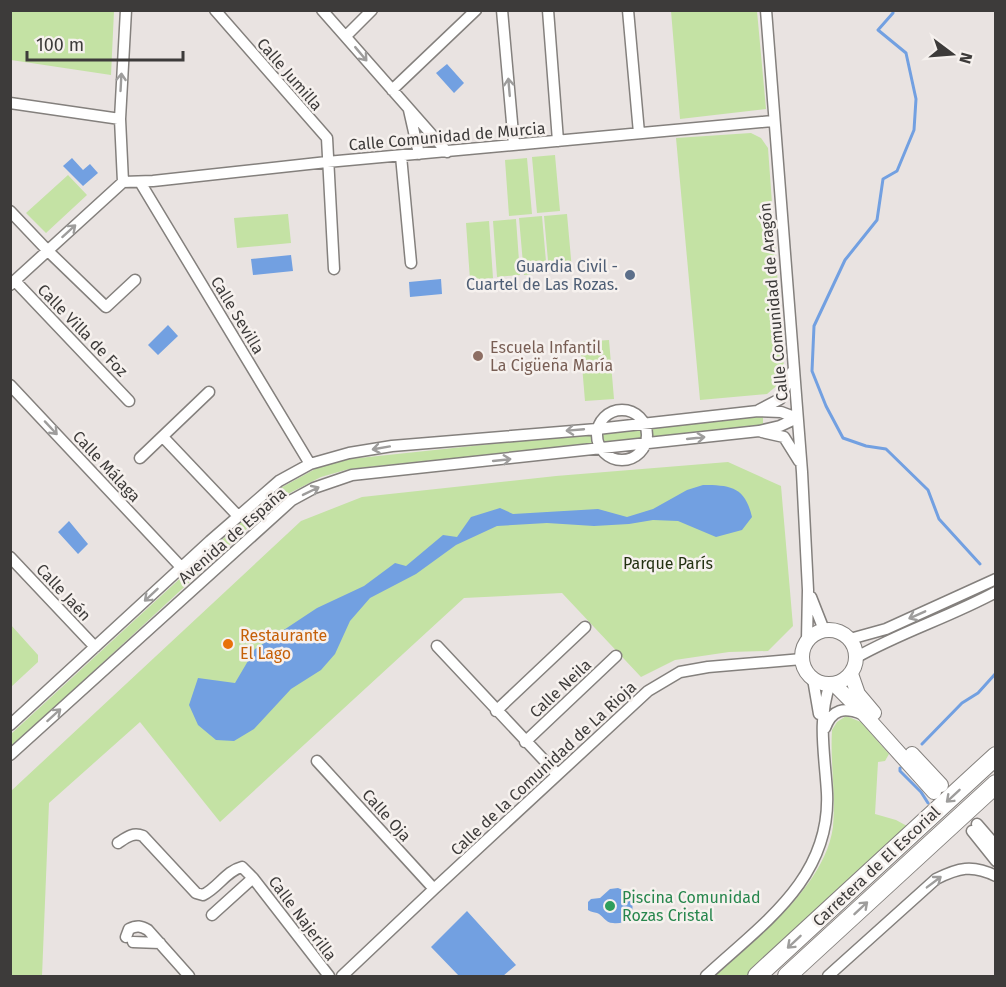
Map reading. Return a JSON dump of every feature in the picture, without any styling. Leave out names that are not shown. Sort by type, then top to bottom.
[{"type":"highway","name":"Carretera de El Escorial","points":[[757,976],[996,756]]},
{"type":"highway","name":"Carretera de El Escorial","points":[[787,976],[996,784]]},
{"type":"highway","points":[[925,849],[996,789]]},
{"type":"street","points":[[13,283],[123,182],[120,118],[126,10]]},
{"type":"street","name":"Calle Jumilla","points":[[214,10],[327,138],[334,270]]},
{"type":"street","points":[[322,10],[447,152]]},
{"type":"street","points":[[346,36],[372,10]]},
{"type":"street","points":[[392,90],[476,10]]},
{"type":"street","points":[[502,10],[514,145]]},
{"type":"street","points":[[548,10],[558,141]]},
{"type":"street","points":[[628,10],[639,133]]},
{"type":"street","name":"Calle Comunidad de Aragón","points":[[766,10],[801,463],[808,590],[807,640]]},
{"type":"street","points":[[10,103],[120,118]]},
{"type":"street","points":[[408,109],[419,154]]},
{"type":"street","name":"Calle Comunidad de Murcia","points":[[123,182],[773,121]]},
{"type":"street","points":[[401,156],[411,263]]},
{"type":"street","name":"Calle Sevilla","points":[[140,182],[310,464]]},
{"type":"street","points":[[10,211],[106,307],[135,280]]},
{"type":"street","name":"Calle Villa de Foz","points":[[13,283],[129,401]]},
{"type":"street","name":"Avenida de España","points":[[758,411],[780,399],[794,369]]},
{"type":"street","name":"Calle Málaga","points":[[10,385],[181,567]]},
{"type":"street","points":[[141,458],[209,392]]},
{"type":"street","points":[[600,448],[597,429],[611,412],[622,410],[631,411],[639,416],[647,433],[646,443]]},
{"type":"street","name":"Avenida de España","points":[[10,725],[238,516],[279,481],[310,464],[349,453],[392,446],[597,429],[758,411],[781,412],[797,418]]},
{"type":"street","name":"Avenida de España","points":[[10,755],[292,500],[314,489],[352,475],[759,431],[797,418]]},
{"type":"street","name":"Avenida de España","points":[[759,431],[784,437],[801,463]]},
{"type":"street","points":[[163,437],[238,516]]},
{"type":"street","name":"Calle Jaén","points":[[10,557],[95,647]]},
{"type":"street","points":[[850,639],[886,628],[996,579]]},
{"type":"street","name":"Calle Comunidad de Aragón","points":[[808,590],[824,630]]},
{"type":"street","points":[[857,657],[996,592]]},
{"type":"street","name":"Calle Neila","points":[[496,711],[585,627]]},
{"type":"street","points":[[823,734],[813,679],[805,670],[802,659],[807,640],[824,630],[838,631],[850,639],[857,657],[851,674],[840,682],[832,684]]},
{"type":"street","name":"Calle Neila","points":[[437,646],[557,774]]},
{"type":"street","name":"Calle Neila","points":[[525,742],[616,657]]},
{"type":"street","name":"Calle de la Comunidad de La Rioja","points":[[342,976],[648,691],[680,672],[708,667],[802,659]]},
{"type":"street","points":[[813,679],[832,684],[938,789],[858,694],[851,674]]},
{"type":"street","points":[[706,976],[796,891],[820,849],[826,824],[827,796],[823,734],[824,702],[832,684]]},
{"type":"street","points":[[823,734],[831,714],[840,710],[852,710],[864,714]]},
{"type":"street","name":"Calle Oja","points":[[317,761],[434,889]]},
{"type":"street","points":[[996,846],[975,828],[996,861]]},
{"type":"street","name":"Calle Najerilla","points":[[118,843],[129,836],[137,834],[143,836],[196,893],[203,895],[210,892],[234,869],[242,867],[253,878],[328,976]]},
{"type":"street","points":[[828,976],[936,879],[956,869],[970,868],[985,870],[996,876]]},
{"type":"street","name":"Calle Najerilla","points":[[212,915],[253,878]]},
{"type":"street","points":[[160,943],[129,940],[129,929],[135,926],[148,930],[160,943],[189,976]]},
{"type":"green space","points":[[10,11],[114,11],[111,75],[11,60]]},
{"type":"green space","points":[[671,11],[757,11],[766,109],[680,119]]},
{"type":"green space","points":[[751,133],[761,138],[768,148],[784,369],[780,383],[767,394],[700,400],[676,138]]},
{"type":"green space","points":[[555,155],[560,211],[537,213],[532,157]]},
{"type":"green space","points":[[527,158],[532,214],[509,216],[505,160]]},
{"type":"green space","points":[[68,175],[87,195],[46,233],[26,213]]},
{"type":"green space","points":[[288,214],[291,243],[237,248],[234,218]]},
{"type":"green space","points":[[567,214],[572,270],[549,272],[544,216]]},
{"type":"green space","points":[[542,216],[547,273],[524,275],[519,218]]},
{"type":"green space","points":[[516,219],[520,275],[497,277],[493,221]]},
{"type":"green space","points":[[489,221],[493,278],[470,280],[466,223]]},
{"type":"green space","points":[[609,340],[614,399],[585,401],[580,342]]},
{"type":"green space","points":[[763,415],[763,426],[349,469],[321,477],[280,498],[11,748],[11,734],[275,491],[317,468],[350,459]]},
{"type":"green space","name":"Parque París","points":[[728,462],[781,486],[793,626],[768,651],[729,652],[675,660],[641,677],[562,593],[464,598],[220,822],[140,722],[49,803],[42,976],[11,976],[11,791],[301,521],[362,497],[556,476]]},
{"type":"green space","points":[[11,625],[38,655],[38,662],[11,687]]},
{"type":"green space","points":[[846,716],[861,722],[889,754],[885,761],[878,762],[875,814],[907,826],[747,976],[715,976],[769,928],[803,890],[817,870],[827,849],[833,827],[832,730],[837,722]]},
{"type":"water","points":[[447,64],[464,83],[454,93],[436,73]]},
{"type":"water","points":[[72,158],[83,170],[90,164],[98,173],[83,186],[63,166]]},
{"type":"water","points":[[291,255],[293,271],[253,275],[251,259]]},
{"type":"water","points":[[441,279],[442,294],[410,297],[409,282]]},
{"type":"water","points":[[168,325],[178,336],[158,355],[148,345]]},
{"type":"water","points":[[703,485],[729,487],[741,494],[752,517],[742,530],[716,537],[678,521],[653,520],[594,526],[547,523],[497,526],[456,545],[416,574],[370,598],[350,621],[335,654],[321,670],[291,689],[254,729],[234,741],[216,740],[198,725],[189,705],[198,678],[235,683],[255,649],[317,608],[364,586],[395,563],[406,566],[443,535],[457,537],[471,517],[500,508],[513,514],[598,509],[627,517],[653,509],[687,490]]},
{"type":"water","points":[[69,521],[88,544],[78,554],[58,532]]},
{"type":"water","name":"Piscina Comunidad Rozas Cristal","points":[[618,888],[630,897],[632,903],[632,910],[627,920],[621,923],[610,923],[599,914],[588,910],[588,902],[591,899],[600,898],[610,889]]},
{"type":"water","points":[[467,911],[516,965],[503,976],[459,976],[431,947]]},
{"type":"waterway","points":[[893,10],[878,30],[906,53],[916,99],[914,130],[897,171],[883,179],[877,220],[845,260],[814,326],[812,371],[826,406],[843,438],[866,446],[886,449],[928,490],[939,519],[980,564]]},
{"type":"waterway","points":[[922,744],[962,703],[978,693],[996,673]]},
{"type":"waterway","points":[[900,768],[900,771],[921,792],[928,803]]},
{"type":"place","name":"Guardia Civil - Cuartel de Las Rozas.","points":[[630,275]]},
{"type":"place","name":"Escuela Infantil La Cigüeña María","points":[[478,356]]},
{"type":"place","name":"Restaurante El Lago","points":[[228,644]]},
{"type":"place","name":"Piscina Comunidad Rozas Cristal","points":[[610,906]]}]
